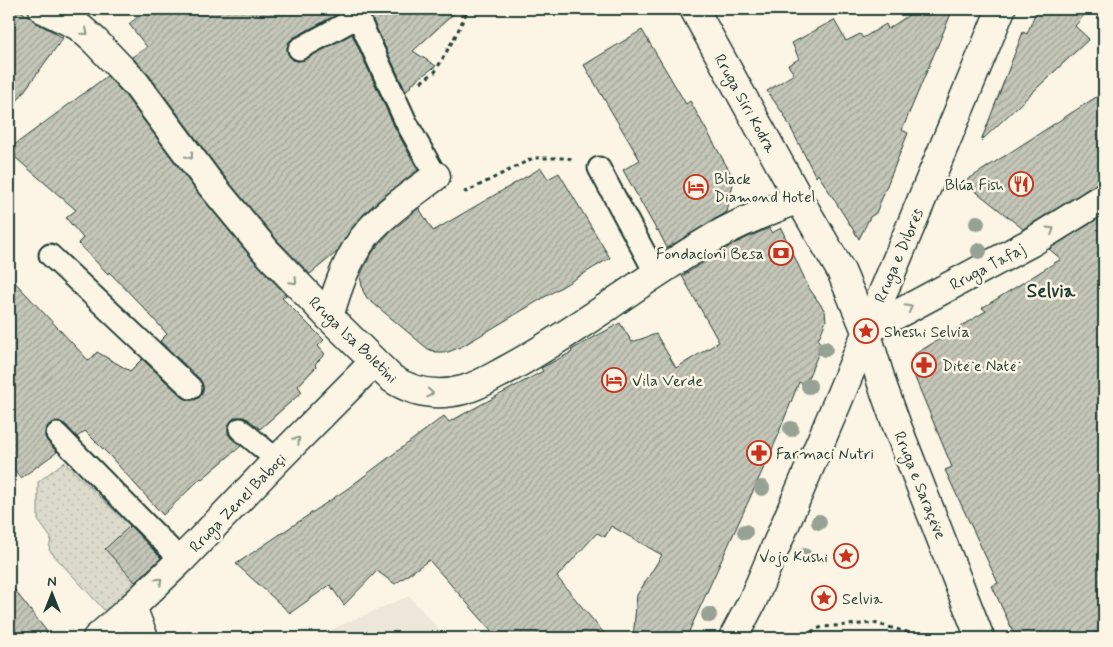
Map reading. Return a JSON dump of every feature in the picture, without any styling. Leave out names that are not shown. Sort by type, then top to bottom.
[{"type":"street","name":"Rruga Isa Boletini","points":[[43,9],[78,26],[94,40],[136,84],[208,181],[266,251],[328,317],[391,378],[402,386],[422,393],[446,393],[477,385],[568,333],[717,235],[799,199]]},
{"type":"street","name":"Rruga Siri Kodra","points":[[694,9],[799,199],[841,270],[866,331]]},
{"type":"street","name":"Rruga e Dibrës","points":[[733,638],[752,602],[1001,9]]},
{"type":"street","points":[[328,317],[342,276],[356,249],[385,216],[436,176]]},
{"type":"street","name":"Rruga Tafaj","points":[[866,331],[1030,243],[1104,197]]},
{"type":"street","name":"Rruga e Saraçëve","points":[[866,331],[897,426],[980,638]]},
{"type":"street","name":"Rruga Zenel Baboçi","points":[[97,638],[181,560],[374,362]]},
{"type":"street","points":[[132,607],[144,638]]},
{"type":"lane","points":[[299,49],[358,17],[406,122],[436,176]]},
{"type":"lane","points":[[599,168],[656,274]]},
{"type":"lane","points":[[50,255],[191,388]]},
{"type":"lane","points":[[240,429],[277,460]]},
{"type":"lane","points":[[57,434],[181,560]]},
{"type":"path","points":[[393,94],[421,82],[435,72],[468,9]]},
{"type":"path","points":[[436,176],[466,192],[533,158],[567,158],[599,168]]},
{"type":"path","points":[[796,638],[822,627],[874,623],[923,638]]},
{"type":"shaded area","points":[[64,462],[167,562],[107,613],[49,550],[51,538],[38,520],[38,482]]},
{"type":"shaded area","points":[[409,596],[447,638],[311,638]]},
{"type":"building","points":[[9,9],[17,9],[36,23],[63,38],[9,112]]},
{"type":"building","points":[[148,9],[347,9],[293,38],[287,48],[288,54],[293,60],[304,60],[352,34],[395,128],[418,170],[367,211],[350,230],[337,252],[310,274],[278,241],[220,171],[149,75],[132,57],[147,47],[129,24]]},
{"type":"building","points":[[367,9],[459,9],[413,51],[436,66],[416,80],[406,92]]},
{"type":"building","points":[[918,9],[953,9],[902,130],[908,133],[876,213],[870,217],[859,239],[818,174],[816,177],[784,115],[767,91],[794,74],[788,65],[799,59],[792,43],[834,20],[846,41],[860,34],[863,38],[886,24],[888,29]]},
{"type":"building","points":[[1037,9],[1089,9],[1075,26],[1089,39],[981,141],[1023,32],[1027,34]]},
{"type":"building","points":[[642,30],[686,104],[690,101],[734,179],[727,212],[667,248],[623,170],[640,160],[584,65]]},
{"type":"building","points":[[107,76],[124,94],[196,191],[254,261],[286,295],[282,298],[324,340],[318,346],[325,354],[315,364],[316,367],[298,386],[302,392],[260,429],[243,417],[236,417],[231,421],[228,427],[228,434],[241,446],[201,478],[163,515],[85,431],[77,437],[61,422],[54,422],[45,431],[45,437],[57,452],[21,478],[9,463],[9,276],[89,361],[97,352],[130,371],[142,359],[182,397],[188,400],[195,400],[200,397],[203,391],[200,379],[160,341],[167,334],[109,272],[108,274],[78,243],[83,238],[66,218],[76,210],[9,152],[9,149]]},
{"type":"building","points":[[1104,92],[1104,182],[1096,184],[1023,229],[964,182]]},
{"type":"building","points":[[541,168],[548,179],[559,173],[610,258],[461,347],[448,352],[436,352],[428,349],[367,298],[363,291],[360,276],[369,258],[388,234],[419,208],[433,231]]},
{"type":"building","points":[[1104,215],[1104,629],[1083,638],[1016,638],[992,586],[998,583],[945,470],[952,467],[911,368],[915,354],[986,311],[982,308],[1061,259],[1049,249]]},
{"type":"building","points":[[769,228],[772,233],[781,228],[809,288],[825,311],[826,321],[818,340],[822,345],[805,385],[799,382],[780,432],[686,638],[633,638],[637,595],[662,555],[611,526],[605,537],[597,533],[557,577],[608,638],[498,638],[429,560],[395,584],[377,571],[344,605],[330,585],[290,613],[236,564],[347,489],[444,416],[449,422],[543,371],[541,368],[620,323],[632,342],[656,334],[676,368],[719,342],[682,276],[733,244]]},
{"type":"building","points":[[130,526],[161,558],[135,582],[105,549]]},
{"type":"building","points":[[9,583],[52,638],[9,638]]},
{"type":"place","name":"Blúa Fish","points":[[1021,184]]},
{"type":"place","name":"Black Diamond Hotel","points":[[696,187]]},
{"type":"place","name":"Fondacioni Besa","points":[[781,253]]},
{"type":"place","name":"Sheshi Selvia","points":[[866,331]]},
{"type":"place","name":"Ditë e Natë","points":[[924,365]]},
{"type":"place","name":"Vila Verde","points":[[614,380]]},
{"type":"place","name":"Farmaci Nutri","points":[[759,453]]},
{"type":"place","name":"Vojo Kushi","points":[[846,556]]},
{"type":"place","name":"Selvia","points":[[824,598]]},
{"type":"district","name":"Selvia","points":[[1051,290]]}]
